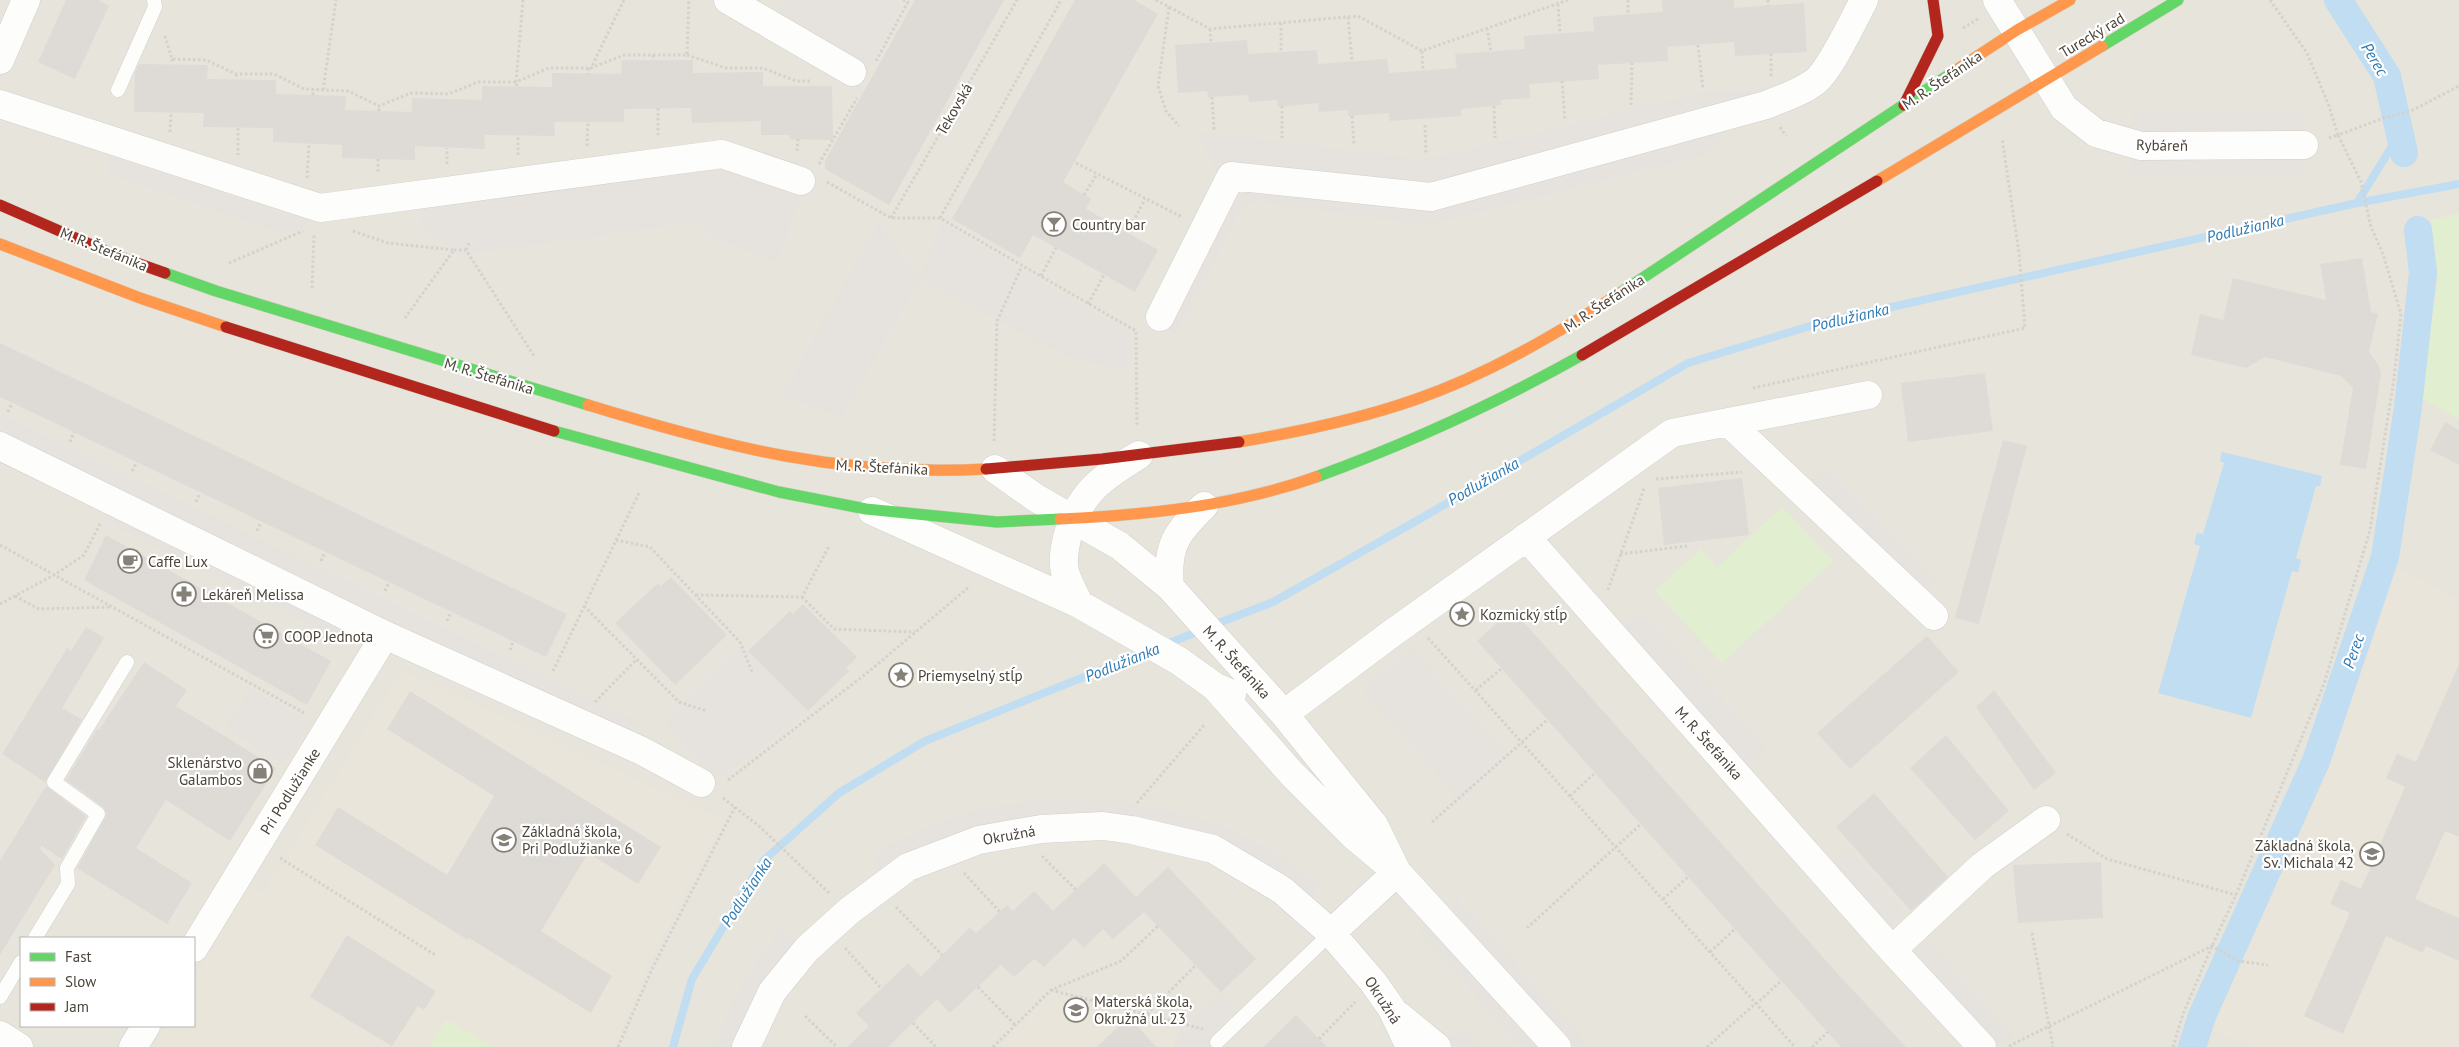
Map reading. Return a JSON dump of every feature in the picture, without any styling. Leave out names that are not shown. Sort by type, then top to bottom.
[{"type":"main road","points":[[1904,106],[1938,36],[1933,0]]},
{"type":"main road","points":[[2016,30],[2070,0]]},
{"type":"main road","name":"Turecký rad","points":[[2046,79],[2178,0]]},
{"type":"main road","name":"M. R. Štefánika","points":[[0,205],[117,256],[216,291],[725,445],[841,466],[874,469],[995,469],[1139,455],[1268,436],[1395,407],[1455,385],[1514,356],[1575,322],[1904,106],[2016,30]]},
{"type":"main road","name":"M. R. Štefánika","points":[[0,244],[140,298],[225,327],[569,436],[779,492],[866,509],[976,521],[1073,519],[1146,514],[1204,506],[1280,488],[1350,465],[1458,419],[1511,393],[1663,308],[2046,79]]},
{"type":"street","points":[[0,60],[26,0]]},
{"type":"street","points":[[728,0],[852,72]]},
{"type":"street","points":[[1165,305],[1231,176],[1431,197],[1766,105],[1797,92],[1818,80],[1840,47],[1864,0]]},
{"type":"street","name":"Rybáreň","points":[[1987,9],[2016,30],[2064,108],[2096,133],[2130,144],[2304,145]]},
{"type":"street","points":[[0,104],[320,208],[722,154],[812,180]]},
{"type":"street","points":[[1292,774],[1286,744],[1284,714],[1412,619],[1672,433],[1868,394]]},
{"type":"street","points":[[1729,423],[1934,616]]},
{"type":"street","points":[[0,446],[385,635],[714,782]]},
{"type":"street","name":"M. R. Štefánika","points":[[1079,604],[1065,572],[1064,550],[1073,519],[1088,492],[1109,474],[1139,455]]},
{"type":"street","name":"M. R. Štefánika","points":[[995,469],[1036,498],[1120,546],[1170,587],[1284,714],[1374,825],[1397,872]]},
{"type":"street","points":[[1170,587],[1168,564],[1172,546],[1184,525],[1204,506]]},
{"type":"street","name":"M. R. Štefánika","points":[[866,509],[1079,604],[1179,661],[1214,686],[1292,774],[1354,836],[1397,872],[1557,1047]]},
{"type":"street","name":"M. R. Štefánika","points":[[1526,537],[1892,950],[1982,1047]]},
{"type":"street","name":"Pri Podlužianke","points":[[195,946],[385,635]]},
{"type":"street","name":"M. R. Štefánika","points":[[1214,686],[1284,714]]},
{"type":"street","points":[[1892,950],[1982,866],[2046,820]]},
{"type":"street","name":"Okružná","points":[[746,1047],[772,992],[807,949],[849,911],[908,867],[979,840],[1041,829],[1103,826],[1132,830],[1214,849],[1282,890],[1331,933],[1373,982],[1392,1009],[1410,1047]]},
{"type":"street","points":[[1331,933],[1397,872]]},
{"type":"street","points":[[1392,1009],[1437,1047]]},
{"type":"street","points":[[133,1047],[145,1027]]},
{"type":"street","points":[[0,1035],[19,1047]]},
{"type":"lane","points":[[118,90],[154,4]]},
{"type":"lane","points":[[36,937],[68,884],[67,868],[98,814],[54,782],[127,662]]},
{"type":"lane","points":[[1217,1042],[1331,933]]},
{"type":"lane","points":[[0,997],[20,964]]},
{"type":"path","points":[[323,90],[336,0]]},
{"type":"path","points":[[517,86],[523,0]]},
{"type":"path","points":[[588,74],[589,68],[624,0]]},
{"type":"path","points":[[687,55],[689,0]]},
{"type":"path","name":"Tekovská","points":[[891,218],[1017,0]]},
{"type":"path","points":[[940,218],[1061,0]]},
{"type":"path","points":[[1156,0],[1210,29],[1358,16],[1422,50],[1568,0]]},
{"type":"path","points":[[1628,0],[1628,15]]},
{"type":"path","points":[[1768,0],[1768,6]]},
{"type":"path","points":[[2173,1047],[2183,1014],[2236,895],[2324,684],[2370,530],[2394,379],[2401,314],[2383,254],[2371,227],[2361,182],[2338,135],[2329,106],[2307,53],[2270,0]]},
{"type":"path","points":[[154,4],[172,58],[172,64]]},
{"type":"path","points":[[1558,4],[1560,33]]},
{"type":"path","points":[[1169,7],[1158,86],[1166,111],[1179,126]]},
{"type":"path","points":[[1965,27],[1987,9]]},
{"type":"path","points":[[1348,17],[1352,62]]},
{"type":"path","points":[[1281,23],[1281,52]]},
{"type":"path","points":[[1487,28],[1491,52]]},
{"type":"path","points":[[1210,29],[1211,42]]},
{"type":"path","points":[[1698,45],[1703,88]]},
{"type":"path","points":[[1422,50],[1423,70]]},
{"type":"path","points":[[1771,84],[1772,54]]},
{"type":"path","points":[[172,58],[206,60],[236,74],[274,74],[304,89],[348,91],[379,106],[411,93],[448,97],[480,82],[516,82],[549,68],[589,68],[624,55],[687,55],[726,68],[763,68],[796,81],[813,81]]},
{"type":"path","points":[[654,55],[654,60]]},
{"type":"path","points":[[1632,63],[1632,105]]},
{"type":"path","points":[[726,68],[727,73]]},
{"type":"path","points":[[236,74],[237,79]]},
{"type":"path","points":[[796,81],[796,86]]},
{"type":"path","points":[[1562,81],[1565,121]]},
{"type":"path","points":[[2304,145],[2384,118],[2411,111],[2459,86]]},
{"type":"path","points":[[313,89],[313,95]]},
{"type":"path","points":[[1212,96],[1214,130]]},
{"type":"path","points":[[1282,106],[1282,138]]},
{"type":"path","points":[[1494,106],[1495,138]]},
{"type":"path","points":[[658,108],[658,142]]},
{"type":"path","points":[[1352,116],[1354,146]]},
{"type":"path","points":[[587,150],[588,122]]},
{"type":"path","points":[[1425,124],[1426,154]]},
{"type":"path","points":[[238,128],[238,161]]},
{"type":"path","points":[[2002,138],[2023,304]]},
{"type":"path","points":[[307,182],[309,143]]},
{"type":"path","points":[[1076,164],[1204,228]]},
{"type":"path","points":[[1084,195],[1097,174]]},
{"type":"path","points":[[812,180],[891,218],[940,218],[1136,331],[1137,426]]},
{"type":"path","points":[[1133,222],[1145,199]]},
{"type":"path","points":[[312,288],[314,227]]},
{"type":"path","points":[[345,229],[388,243],[466,250]]},
{"type":"path","points":[[229,263],[306,230]]},
{"type":"path","points":[[466,250],[470,241]]},
{"type":"path","points":[[1041,276],[1056,248]]},
{"type":"path","points":[[405,318],[454,250]]},
{"type":"path","points":[[466,250],[534,356]]},
{"type":"path","points":[[994,441],[997,321],[1022,266]]},
{"type":"path","points":[[1088,304],[1104,275]]},
{"type":"path","points":[[8,412],[12,403]]},
{"type":"path","points":[[70,442],[74,432]]},
{"type":"path","points":[[132,471],[137,462]]},
{"type":"path","points":[[1598,619],[1648,479],[1778,469]]},
{"type":"path","points":[[552,671],[640,491]]},
{"type":"path","points":[[196,502],[200,492]]},
{"type":"path","points":[[0,604],[54,575],[84,555],[102,521]]},
{"type":"path","points":[[257,531],[261,522]]},
{"type":"path","points":[[616,540],[650,546],[740,642],[753,674]]},
{"type":"path","points":[[0,544],[308,715]]},
{"type":"path","points":[[802,597],[829,546]]},
{"type":"path","points":[[1620,554],[1687,546]]},
{"type":"path","points":[[321,561],[325,552]]},
{"type":"path","points":[[385,591],[389,582]]},
{"type":"path","points":[[849,911],[759,826],[726,799],[714,782],[867,673],[969,587]]},
{"type":"path","points":[[696,595],[802,597],[834,629],[916,632]]},
{"type":"path","points":[[15,596],[39,609],[111,607]]},
{"type":"path","points":[[584,606],[679,702],[707,712]]},
{"type":"path","points":[[447,621],[451,612]]},
{"type":"path","points":[[1412,619],[1795,1047]]},
{"type":"path","points":[[510,650],[513,642]]},
{"type":"path","points":[[574,721],[603,695],[637,659]]},
{"type":"path","points":[[1476,690],[1501,669]]},
{"type":"path","points":[[1432,822],[1547,720]]},
{"type":"path","points":[[1132,830],[1133,808],[1205,724]]},
{"type":"path","points":[[1570,796],[1595,773]]},
{"type":"path","points":[[726,790],[726,799]]},
{"type":"path","points":[[618,1047],[653,967],[735,807]]},
{"type":"path","points":[[2046,820],[2107,859],[2236,895]]},
{"type":"path","points":[[1527,928],[1641,824]]},
{"type":"path","points":[[1037,851],[1076,890]]},
{"type":"path","points":[[284,861],[437,956]]},
{"type":"path","points":[[961,870],[1000,912]]},
{"type":"path","points":[[1663,900],[1688,877]]},
{"type":"path","points":[[894,905],[942,955]]},
{"type":"path","points":[[993,1047],[1051,990],[1122,961],[1158,926]]},
{"type":"path","points":[[1710,952],[1735,929]]},
{"type":"path","points":[[2032,933],[2053,1047]]},
{"type":"path","points":[[840,942],[882,988]]},
{"type":"path","points":[[2212,946],[2238,961],[2268,964]]},
{"type":"path","points":[[2006,1047],[2212,946]]},
{"type":"path","points":[[1146,1014],[1196,965]]},
{"type":"path","points":[[1707,1047],[1781,981]]},
{"type":"path","points":[[978,987],[1015,1025]]},
{"type":"path","points":[[1051,990],[1205,1030],[1217,1042]]},
{"type":"path","points":[[1319,1039],[1361,996]]},
{"type":"path","points":[[805,1016],[837,1047]]},
{"type":"path","points":[[913,1023],[936,1047]]},
{"type":"path","points":[[1812,1047],[1828,1032]]},
{"type":"shaded area","points":[[0,0],[2459,0],[2459,1047],[0,1047]]},
{"type":"shaded area","points":[[785,0],[893,0],[903,6],[856,91],[765,37]]},
{"type":"shaded area","points":[[1758,90],[1709,154],[1426,225],[1257,202],[1248,204],[1239,212],[1176,335],[1150,321],[1223,180],[1194,131],[1411,158],[1434,158],[1703,92]]},
{"type":"shaded area","points":[[2132,111],[2305,113],[2303,176],[2130,174]]},
{"type":"shaded area","points":[[108,155],[312,223],[285,234],[108,174]]},
{"type":"shaded area","points":[[725,164],[804,190],[777,262],[715,239],[693,223],[462,255],[422,227],[417,202]]},
{"type":"shaded area","points":[[941,222],[1131,334],[1131,371],[1069,358],[920,280],[841,418],[782,395],[878,223],[919,279]]},
{"type":"shaded area","points":[[3,415],[642,723],[622,735],[0,434],[0,422]]},
{"type":"shaded area","points":[[1828,468],[1936,581],[1923,597],[1805,485]]},
{"type":"shaded area","points":[[112,506],[353,627],[345,642],[104,521]]},
{"type":"shaded area","name":"Základná škola, Sv. Michala 42","points":[[2394,566],[2459,600],[2459,1047],[2253,1047],[2212,1029],[2238,961],[2331,747]]},
{"type":"shaded area","points":[[1641,610],[1767,748],[1744,770],[1618,632]]},
{"type":"shaded area","points":[[745,642],[748,651],[808,711],[723,776],[699,763],[664,722]]},
{"type":"shaded area","points":[[1411,649],[1509,755],[1460,800],[1362,690]]},
{"type":"shaded area","name":"Základná škola, Pri Podlužianke 6","points":[[402,670],[723,820],[648,965],[613,1047],[153,1047],[164,1027],[195,1027],[195,975],[248,885],[263,894]]},
{"type":"shaded area","points":[[250,689],[310,722],[284,764],[225,728]]},
{"type":"shaded area","points":[[1054,798],[1117,801],[1168,810],[1226,827],[1275,853],[1321,886],[1310,899],[1145,820],[881,873],[873,853],[923,829],[979,809]]},
{"type":"shaded area","points":[[1848,848],[1904,912],[1889,925],[1832,861]]},
{"type":"shaded area","points":[[1457,897],[1590,1047],[1575,1047],[1448,904]]},
{"type":"shaded area","points":[[1427,925],[1536,1047],[1521,1047],[1419,932]]},
{"type":"shaded area","points":[[781,929],[798,944],[734,1047],[712,1047],[730,1011],[729,1007],[758,959]]},
{"type":"shaded area","points":[[1926,939],[2015,1038],[1997,1046],[1912,955]]},
{"type":"shaded area","name":"Materská škola, Okružná ul. 23","points":[[1052,993],[1181,1027],[1173,1047],[998,1047]]},
{"type":"shaded area","points":[[1222,993],[1237,1009],[1213,1032],[1227,1047],[1173,1047],[1181,1027]]},
{"type":"shaded area","points":[[1463,1028],[1480,1047],[1454,1047],[1447,1040]]},
{"type":"green space","points":[[2459,213],[2459,419],[2418,397],[2438,281],[2431,220]]},
{"type":"green space","points":[[1782,507],[1833,561],[1722,663],[1655,591],[1701,549],[1717,567]]},
{"type":"green space","points":[[446,1019],[494,1047],[430,1047]]},
{"type":"water","points":[[2222,452],[2322,476],[2320,486],[2316,486],[2296,558],[2301,560],[2298,572],[2292,571],[2251,718],[2158,693],[2200,546],[2194,544],[2197,533],[2203,534],[2224,463],[2220,461]]},
{"type":"building","points":[[66,0],[98,0],[109,6],[75,79],[38,62]]},
{"type":"building","points":[[915,0],[1004,0],[889,205],[825,169],[825,161]]},
{"type":"building","points":[[1075,0],[1134,0],[1158,14],[1063,182],[1091,199],[1086,209],[1158,250],[1135,292],[1033,235],[1020,258],[952,219]]},
{"type":"building","points":[[1662,0],[1734,0],[1734,8],[1804,3],[1807,52],[1735,56],[1734,42],[1667,47],[1668,61],[1598,65],[1599,79],[1529,84],[1530,98],[1501,100],[1502,105],[1461,109],[1461,116],[1390,121],[1389,113],[1348,116],[1348,110],[1319,112],[1318,103],[1278,107],[1277,100],[1249,102],[1248,95],[1208,97],[1207,91],[1178,93],[1175,45],[1247,40],[1248,54],[1317,50],[1318,64],[1387,59],[1389,73],[1457,68],[1455,54],[1525,49],[1524,36],[1594,31],[1593,17],[1663,12]]},
{"type":"building","points":[[622,60],[693,60],[693,73],[763,72],[763,86],[832,86],[833,140],[790,139],[790,135],[761,135],[761,121],[692,123],[691,108],[624,109],[624,122],[554,122],[555,136],[484,135],[485,149],[415,146],[415,160],[342,158],[342,145],[273,142],[273,128],[203,127],[204,113],[134,112],[135,73],[139,64],[208,65],[207,79],[276,80],[276,94],[346,96],[345,110],[412,112],[412,98],[482,100],[482,86],[552,87],[552,73],[621,74]]},
{"type":"building","points":[[2362,258],[2371,312],[2378,314],[2369,352],[2379,366],[2381,373],[2366,469],[2340,465],[2353,388],[2341,376],[2265,357],[2246,368],[2191,355],[2200,314],[2223,320],[2233,278],[2326,300],[2320,264]]},
{"type":"building","points":[[0,343],[567,614],[546,657],[0,397]]},
{"type":"building","points":[[1985,373],[1993,431],[1908,442],[1901,383]]},
{"type":"building","points":[[2445,422],[2459,430],[2459,465],[2430,450]]},
{"type":"building","points":[[2003,440],[2027,446],[1979,624],[1955,618]]},
{"type":"building","points":[[1742,478],[1749,535],[1664,545],[1658,488]]},
{"type":"building","points":[[106,535],[331,661],[307,705],[84,580]]},
{"type":"building","points":[[671,577],[727,635],[675,685],[615,623],[658,583],[661,586]]},
{"type":"building","points":[[803,604],[857,657],[846,668],[849,671],[808,711],[748,651],[790,611],[793,614]]},
{"type":"building","points":[[1512,609],[1838,974],[1906,1047],[1841,1047],[1756,953],[1477,641]]},
{"type":"building","points":[[86,627],[104,638],[62,708],[82,720],[45,782],[2,754],[67,648],[71,651]]},
{"type":"building","points":[[1927,636],[1959,672],[1850,769],[1817,733]]},
{"type":"building","points":[[144,662],[187,690],[176,706],[276,768],[230,841],[166,800],[136,848],[192,883],[167,924],[77,868],[107,814],[103,807],[66,780],[97,729],[99,730]]},
{"type":"building","points":[[2459,664],[2459,837],[2445,831],[2415,899],[2459,918],[2459,961],[2426,946],[2423,953],[2386,936],[2343,1034],[2304,1016],[2350,913],[2330,904],[2341,880],[2361,889],[2405,787],[2386,778],[2397,754],[2416,762]]},
{"type":"building","points":[[1994,690],[2056,773],[2034,790],[1976,707]]},
{"type":"building","points":[[410,691],[661,847],[638,884],[588,853],[541,931],[612,976],[591,1013],[469,938],[468,940],[315,845],[338,807],[447,875],[494,796],[387,729]]},
{"type":"building","points":[[1946,735],[2009,811],[1975,840],[1910,768]]},
{"type":"building","points":[[46,786],[86,816],[62,859],[42,846],[40,849],[55,865],[0,955],[0,861]]},
{"type":"building","points":[[1874,793],[1948,877],[1911,911],[1836,827]]},
{"type":"building","points":[[2101,862],[2103,918],[2018,923],[2013,865]]},
{"type":"building","points":[[1104,863],[1136,897],[1168,867],[1256,959],[1221,992],[1144,912],[1113,939],[1103,929],[1084,948],[1074,938],[1044,967],[1034,959],[1014,977],[1001,965],[950,1013],[937,999],[888,1047],[847,1047],[869,1026],[856,1013],[908,963],[921,977],[970,927],[976,933],[1007,905],[1013,911],[1034,891],[1053,911]]},
{"type":"building","points":[[347,935],[436,991],[424,1010],[418,1006],[392,1046],[310,997]]},
{"type":"building","points":[[1296,1015],[1327,1047],[1263,1047]]},
{"type":"building","points":[[1129,1016],[1156,1047],[1097,1047]]},
{"type":"waterway","name":"Perec","points":[[2338,0],[2387,76],[2404,153]]},
{"type":"waterway","points":[[2357,203],[2400,133]]},
{"type":"waterway","name":"Podlužianka","points":[[1213,625],[1273,602],[1688,363],[1820,323],[2357,203],[2459,184]]},
{"type":"waterway","name":"Perec","points":[[2192,1047],[2202,1016],[2316,761],[2385,557],[2408,407],[2423,272],[2418,230]]},
{"type":"waterway","name":"Podlužianka","points":[[1164,645],[1202,630]]},
{"type":"waterway","name":"Podlužianka","points":[[673,1047],[692,979],[763,861],[839,793],[925,741],[1148,651]]},
{"type":"traffic: fast","points":[[2102,46],[2178,0]]},
{"type":"traffic: fast","points":[[1620,293],[1953,72]]},
{"type":"traffic: fast","points":[[165,273],[216,291],[588,405]]},
{"type":"traffic: fast","points":[[1316,477],[1385,450],[1485,406],[1582,355]]},
{"type":"traffic: fast","points":[[554,431],[779,492],[866,509],[997,522],[1060,519]]},
{"type":"traffic: slow","points":[[1953,72],[2017,30],[2070,0]]},
{"type":"traffic: slow","points":[[1877,181],[2102,46]]},
{"type":"traffic: slow","points":[[0,244],[140,298],[226,327]]},
{"type":"traffic: slow","points":[[1239,442],[1305,430],[1349,419],[1393,407],[1441,390],[1520,353],[1620,293]]},
{"type":"traffic: slow","points":[[588,405],[688,434],[784,456],[882,468],[933,470],[986,469]]},
{"type":"traffic: slow","points":[[1060,519],[1158,512],[1222,502],[1285,487],[1316,477]]},
{"type":"traffic: jam","points":[[1904,105],[1938,36],[1933,0]]},
{"type":"traffic: jam","points":[[1582,355],[1877,181]]},
{"type":"traffic: jam","points":[[0,205],[117,256],[165,273]]},
{"type":"traffic: jam","points":[[226,327],[554,431]]},
{"type":"traffic: jam","points":[[986,469],[1102,459],[1239,442]]},
{"type":"place","name":"Country bar","points":[[1054,224]]},
{"type":"place","name":"Caffe Lux","points":[[130,561]]},
{"type":"place","name":"Lekáreň Melissa","points":[[184,594]]},
{"type":"place","name":"Kozmický stĺp","points":[[1462,614]]},
{"type":"place","name":"COOP Jednota","points":[[266,636]]},
{"type":"place","name":"Priemyselný stĺp","points":[[901,675]]},
{"type":"place","name":"Sklenárstvo Galambos","points":[[260,771]]},
{"type":"place","name":"Základná škola, Pri Podlužianke 6","points":[[504,840]]},
{"type":"place","name":"Základná škola, Sv. Michala 42","points":[[2372,854]]},
{"type":"place","name":"Materská škola, Okružná ul. 23","points":[[1076,1010]]}]
